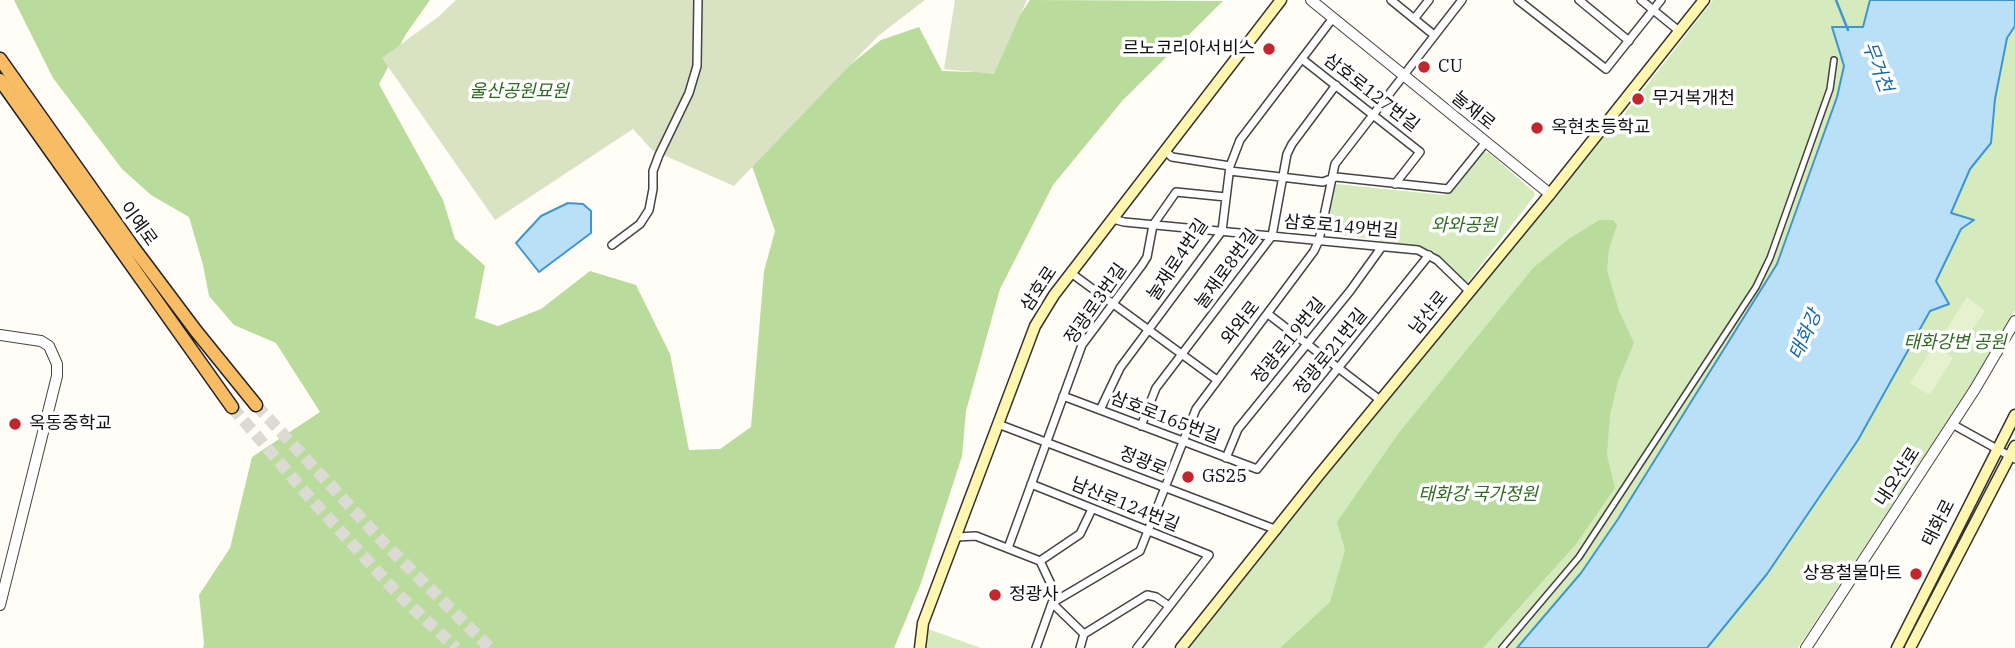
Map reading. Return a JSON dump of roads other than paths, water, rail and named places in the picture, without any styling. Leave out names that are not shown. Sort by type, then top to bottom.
[{"type":"highway","name":"이예로","points":[[0,59],[133,247],[256,405]]},
{"type":"highway","name":"이예로","points":[[0,80],[232,407]]},
{"type":"main road","name":"삼호로","points":[[920,648],[923,623],[1035,326],[1054,295],[1281,0]]},
{"type":"main road","name":"남산로","points":[[1181,648],[1704,0]]},
{"type":"main road","name":"태화로","points":[[1897,648],[2015,415]]},
{"type":"main road","name":"태화로","points":[[1910,648],[2013,454]]},
{"type":"street","points":[[612,245],[640,224],[649,210],[653,171],[689,93],[696,66],[698,0]]},
{"type":"street","name":"눌재로","points":[[1311,0],[1550,194]]},
{"type":"street","points":[[1391,0],[1434,35]]},
{"type":"street","points":[[1414,19],[1429,0]]},
{"type":"street","name":"와와로","points":[[1055,601],[1140,551],[1196,409],[1314,251],[1319,240],[1330,178],[1337,160],[1462,0]]},
{"type":"street","points":[[1518,0],[1606,69],[1661,0]]},
{"type":"street","points":[[1579,0],[1629,41]]},
{"type":"street","points":[[1641,0],[1679,31]]},
{"type":"street","name":"눌재로4번길","points":[[1100,410],[1120,368],[1222,230],[1230,168],[1240,140],[1333,18]]},
{"type":"street","name":"삼호로127번길","points":[[1302,59],[1420,152],[1395,184]]},
{"type":"street","points":[[1502,648],[1579,557],[1756,287],[1770,258],[1830,89],[1834,60]]},
{"type":"street","name":"눌재로8번길","points":[[1141,426],[1156,388],[1272,236],[1287,154],[1336,85]]},
{"type":"street","points":[[1165,151],[1172,158],[1323,182],[1330,178],[1448,189],[1486,142]]},
{"type":"street","points":[[1153,225],[1176,192],[1226,197]]},
{"type":"street","name":"삼호로149번길","points":[[1113,219],[1418,250],[1429,255]]},
{"type":"street","name":"정광로3번길","points":[[1008,548],[1082,345],[1147,257],[1153,225]]},
{"type":"street","name":"정광로19번길","points":[[1226,458],[1238,429],[1381,248]]},
{"type":"street","points":[[1429,255],[1469,291]]},
{"type":"street","name":"정광로21번길","points":[[1257,469],[1429,255]]},
{"type":"street","points":[[1071,273],[1217,380]]},
{"type":"street","points":[[1268,314],[1380,400]]},
{"type":"street","name":"내오산로","points":[[1806,648],[1952,424],[2015,321]]},
{"type":"street","points":[[0,334],[41,341],[49,346],[57,363],[57,376],[0,605]]},
{"type":"street","name":"삼호로165번길","points":[[1063,396],[1257,469]]},
{"type":"street","name":"정광로","points":[[998,424],[1277,530]]},
{"type":"street","points":[[1952,424],[1997,449],[2013,454]]},
{"type":"street","name":"남산로124번길","points":[[1031,484],[1209,555],[1169,606]]},
{"type":"street","points":[[1040,561],[1080,534],[1091,509]]},
{"type":"street","points":[[956,537],[976,536],[1040,561],[1055,601],[1084,634]]},
{"type":"street","points":[[1080,648],[1084,634],[1147,595],[1156,597],[1169,606],[1137,648]]},
{"type":"street","points":[[1036,648],[1055,601]]},
{"type":"water","name":"태화강","points":[[1870,0],[2015,0],[2015,26],[2007,38],[1995,99],[1991,143],[1970,169],[1951,213],[1974,220],[1961,229],[1936,281],[1949,304],[1930,311],[1858,440],[1767,574],[1707,648],[1517,648],[1581,573],[1618,519],[1777,264],[1837,97],[1844,66],[1832,27],[1863,27]]},
{"type":"water","points":[[568,203],[583,204],[591,211],[591,233],[539,272],[516,243],[541,216]]},
{"type":"waterway","name":"무거천","points":[[1836,0],[1848,30]]},
{"type":"tunnel","points":[[256,405],[384,543],[490,648]]},
{"type":"tunnel","points":[[232,407],[398,594],[456,648]]},
{"type":"place","name":"르노코리아서비스","points":[[1269,49]]},
{"type":"place","name":"CU","points":[[1424,67]]},
{"type":"place","name":"무거복개천","points":[[1638,99]]},
{"type":"place","name":"옥현초등학교","points":[[1537,128]]},
{"type":"place","name":"옥동중학교","points":[[15,424]]},
{"type":"place","name":"GS25","points":[[1188,477]]},
{"type":"place","name":"상용철물마트","points":[[1916,574]]},
{"type":"place","name":"정광사","points":[[995,595]]},
{"type":"park label","name":"울산공원묘원","points":[[519,92]]},
{"type":"park label","name":"와와공원","points":[[1464,226]]},
{"type":"park label","name":"태화강변 공원","points":[[1955,343]]},
{"type":"park label","name":"태화강 국가정원","points":[[1478,495]]}]
